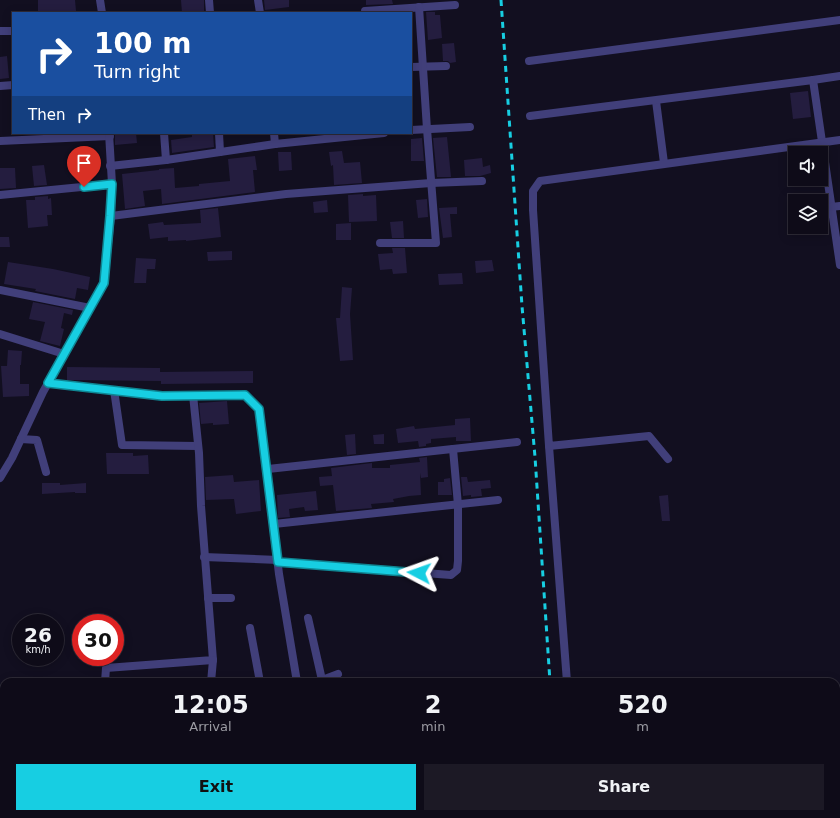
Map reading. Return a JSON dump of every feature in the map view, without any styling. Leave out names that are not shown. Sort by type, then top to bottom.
[{"type":"street","points":[[100,0],[102,12]]},
{"type":"street","points":[[209,0],[210,12]]},
{"type":"street","points":[[258,0],[260,12]]},
{"type":"street","points":[[365,11],[455,5]]},
{"type":"street","points":[[380,244],[436,243],[419,7]]},
{"type":"street","points":[[529,61],[840,20]]},
{"type":"street","points":[[0,31],[12,31]]},
{"type":"street","points":[[412,67],[446,66]]},
{"type":"street","points":[[530,116],[840,76]]},
{"type":"street","points":[[813,80],[840,265]]},
{"type":"street","points":[[0,86],[12,85]]},
{"type":"street","points":[[656,100],[664,164]]},
{"type":"street","points":[[412,130],[470,127]]},
{"type":"street","points":[[0,141],[110,134],[110,166],[112,184],[104,283],[48,383],[0,478]]},
{"type":"street","points":[[164,134],[166,160]]},
{"type":"street","points":[[219,134],[220,152]]},
{"type":"street","points":[[274,134],[275,144]]},
{"type":"street","points":[[110,166],[166,160],[275,144],[374,134]]},
{"type":"street","points":[[567,678],[532,210],[533,191],[540,181],[840,140]]},
{"type":"street","points":[[110,216],[286,194],[431,183],[482,181]]},
{"type":"street","points":[[0,195],[112,184]]},
{"type":"street","points":[[831,207],[840,206]]},
{"type":"street","points":[[0,290],[90,308]]},
{"type":"street","points":[[0,334],[64,354]]},
{"type":"street","points":[[48,383],[162,396],[245,395],[259,409],[268,469],[278,561],[296,678]]},
{"type":"street","points":[[114,390],[122,445],[198,446]]},
{"type":"street","points":[[193,395],[198,446],[204,557],[213,660],[212,678]]},
{"type":"street","points":[[549,446],[649,436],[668,459]]},
{"type":"street","points":[[21,439],[38,440],[46,472]]},
{"type":"street","points":[[268,469],[517,442]]},
{"type":"street","points":[[204,557],[278,561],[451,575],[457,570],[458,505],[454,449]]},
{"type":"street","points":[[274,524],[498,500]]},
{"type":"street","points":[[208,598],[231,598]]},
{"type":"street","points":[[308,618],[319,678]]},
{"type":"street","points":[[250,628],[259,678]]},
{"type":"street","points":[[105,678],[106,668],[213,660]]},
{"type":"street","points":[[328,678],[338,674]]},
{"type":"building","points":[[38,0],[75,0],[76,11],[38,12]]},
{"type":"building","points":[[181,0],[204,0],[204,12],[182,12]]},
{"type":"building","points":[[264,0],[289,0],[289,7],[265,10]]},
{"type":"building","points":[[366,0],[392,0],[393,4],[366,5]]},
{"type":"building","points":[[426,12],[435,12],[435,15],[440,15],[442,38],[428,40]]},
{"type":"building","points":[[454,43],[456,62],[450,63],[448,61],[443,61],[442,44]]},
{"type":"building","points":[[7,56],[9,78],[0,79],[0,57]]},
{"type":"building","points":[[808,91],[811,117],[793,119],[790,93]]},
{"type":"building","points":[[115,134],[136,134],[137,143],[115,145]]},
{"type":"building","points":[[192,134],[213,134],[214,147],[172,153],[171,140],[192,137]]},
{"type":"building","points":[[447,137],[451,177],[437,177],[433,138]]},
{"type":"building","points":[[422,138],[424,161],[411,161],[411,139]]},
{"type":"building","points":[[342,151],[344,163],[360,162],[362,183],[334,185],[333,165],[331,166],[329,152]]},
{"type":"building","points":[[278,152],[291,152],[292,170],[279,171]]},
{"type":"building","points":[[255,156],[257,170],[253,170],[255,192],[162,204],[161,189],[143,191],[145,206],[125,209],[122,174],[174,168],[175,188],[199,186],[199,184],[230,181],[228,159]]},
{"type":"building","points":[[482,158],[483,167],[490,165],[491,173],[480,176],[465,176],[464,160]]},
{"type":"building","points":[[44,165],[47,185],[34,186],[32,166]]},
{"type":"building","points":[[0,168],[15,168],[16,188],[0,189]]},
{"type":"building","points":[[363,194],[363,196],[376,195],[377,221],[349,222],[348,195]]},
{"type":"building","points":[[48,196],[48,199],[51,198],[52,215],[47,215],[48,226],[28,228],[26,200],[35,200],[35,197]]},
{"type":"building","points":[[427,199],[428,217],[418,218],[416,200]]},
{"type":"building","points":[[327,200],[328,212],[314,213],[313,202]]},
{"type":"building","points":[[457,207],[457,214],[450,214],[452,237],[443,238],[439,208]]},
{"type":"building","points":[[218,208],[221,237],[186,241],[168,241],[168,237],[150,239],[148,224],[163,222],[164,225],[201,223],[200,210]]},
{"type":"building","points":[[403,221],[404,238],[392,238],[390,222]]},
{"type":"building","points":[[351,223],[351,240],[336,240],[336,224]]},
{"type":"building","points":[[0,237],[9,237],[10,247],[0,247]]},
{"type":"building","points":[[392,248],[405,248],[407,273],[393,274],[392,269],[380,270],[378,254],[393,253]]},
{"type":"building","points":[[232,251],[232,260],[208,261],[207,252]]},
{"type":"building","points":[[136,258],[156,259],[155,269],[147,269],[146,283],[134,283]]},
{"type":"building","points":[[492,260],[494,271],[476,273],[475,261]]},
{"type":"building","points":[[8,262],[53,269],[90,277],[88,290],[77,288],[75,299],[35,291],[36,289],[4,284]]},
{"type":"building","points":[[462,273],[463,284],[439,285],[438,274]]},
{"type":"building","points":[[342,287],[352,288],[350,314],[353,360],[340,361],[336,318],[340,318]]},
{"type":"building","points":[[33,302],[73,310],[72,315],[64,313],[61,328],[64,329],[60,346],[40,341],[45,322],[29,319]]},
{"type":"building","points":[[8,350],[22,351],[20,384],[29,384],[29,396],[3,397],[1,366],[7,366]]},
{"type":"building","points":[[67,367],[160,368],[160,372],[253,371],[253,383],[161,384],[161,381],[67,380]]},
{"type":"building","points":[[227,401],[229,424],[201,424],[199,403]]},
{"type":"building","points":[[470,418],[471,441],[456,441],[456,437],[431,439],[431,443],[426,444],[426,446],[419,447],[418,441],[398,443],[396,429],[414,426],[415,429],[455,425],[455,419]]},
{"type":"building","points":[[355,434],[356,454],[347,455],[345,435]]},
{"type":"building","points":[[384,434],[384,444],[374,444],[373,435]]},
{"type":"building","points":[[106,453],[133,453],[133,456],[148,455],[149,474],[107,474]]},
{"type":"building","points":[[427,457],[428,477],[421,478],[420,473],[421,495],[393,499],[394,502],[371,504],[372,508],[336,511],[333,485],[320,486],[319,477],[332,476],[331,468],[372,463],[372,468],[390,468],[390,465],[420,462],[419,458]]},
{"type":"building","points":[[233,475],[234,482],[259,480],[261,511],[236,514],[234,499],[206,500],[205,477]]},
{"type":"building","points":[[461,477],[467,477],[468,482],[490,480],[491,488],[481,489],[482,496],[463,496]]},
{"type":"building","points":[[450,478],[452,495],[438,495],[438,482],[444,482],[444,479]]},
{"type":"building","points":[[42,483],[60,483],[60,485],[86,483],[86,493],[75,492],[42,494]]},
{"type":"building","points":[[316,491],[318,510],[305,511],[304,507],[289,509],[290,517],[278,518],[277,495]]},
{"type":"building","points":[[668,495],[670,521],[662,521],[659,496]]},
{"type":"railway","points":[[501,0],[550,678]]},
{"type":"route","points":[[84,187],[112,184],[104,283],[48,383],[162,396],[245,395],[259,409],[266,453],[278,562],[419,573]]}]
